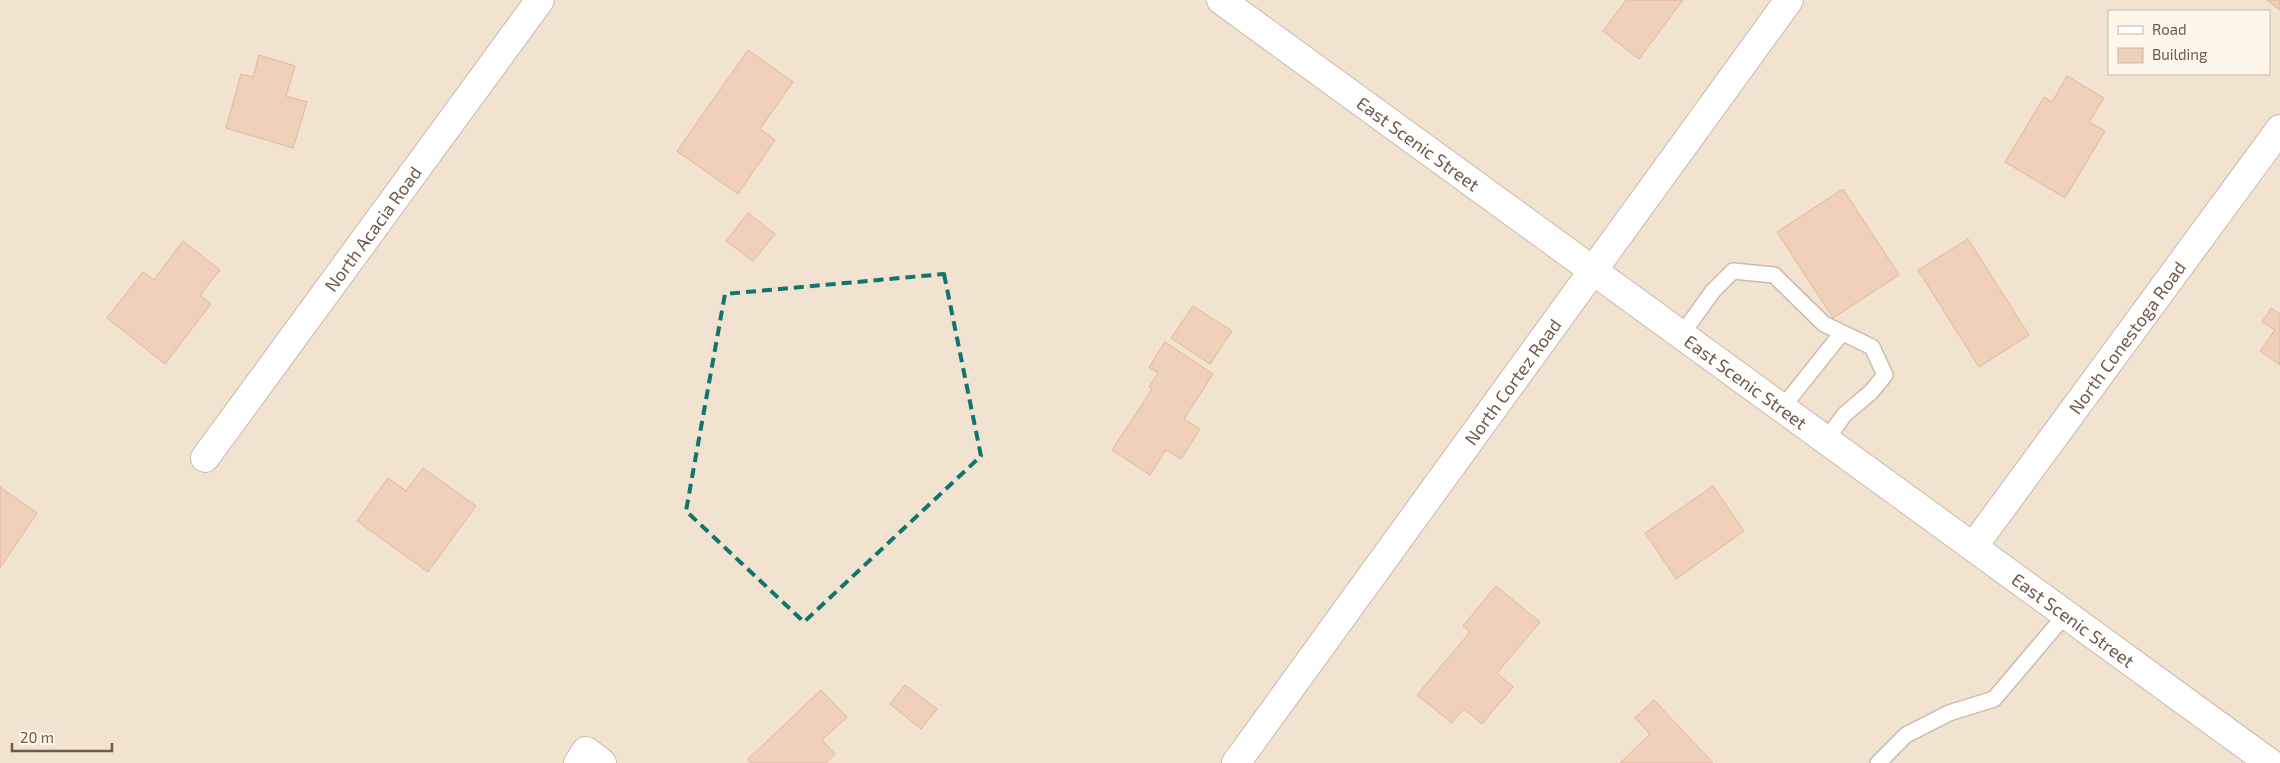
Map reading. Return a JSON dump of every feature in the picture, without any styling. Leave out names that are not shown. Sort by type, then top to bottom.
[{"type":"street","name":"North Acacia Road","points":[[205,458],[540,0]]},
{"type":"street","name":"East Scenic Street","points":[[1221,0],[2270,763]]},
{"type":"street","name":"North Cortez Road","points":[[1236,763],[1789,0]]},
{"type":"street","name":"North Conestoga Road","points":[[1973,547],[2280,129]]},
{"type":"lane","points":[[1682,334],[1713,290],[1733,271],[1774,275],[1824,324],[1841,334],[1872,346],[1885,374],[1871,392],[1844,415],[1826,440]]},
{"type":"lane","points":[[1782,408],[1841,334]]},
{"type":"lane","points":[[1878,763],[1906,735],[1949,713],[1994,699],[2066,614]]},
{"type":"highlighted area","points":[[944,274],[981,456],[804,622],[686,511],[725,294]]},
{"type":"shaded area","points":[[0,0],[2280,0],[2280,763],[0,763]]},
{"type":"building","points":[[1626,0],[1683,0],[1639,59],[1603,31]]},
{"type":"building","points":[[2267,0],[2280,0],[2280,10]]},
{"type":"building","points":[[748,50],[793,82],[760,129],[775,140],[738,194],[677,151]]},
{"type":"building","points":[[259,55],[295,66],[286,96],[307,102],[293,148],[226,128],[241,74],[253,77]]},
{"type":"building","points":[[2067,76],[2104,98],[2089,122],[2105,131],[2065,198],[2005,162],[2044,97],[2052,102]]},
{"type":"building","points":[[1843,189],[1899,275],[1833,318],[1777,232]]},
{"type":"building","points":[[748,213],[775,234],[753,261],[726,241]]},
{"type":"building","points":[[1968,239],[2029,335],[1979,367],[1918,270]]},
{"type":"building","points":[[183,241],[220,270],[200,295],[211,304],[165,364],[107,318],[143,272],[154,280]]},
{"type":"building","points":[[1193,306],[1232,331],[1210,364],[1171,338]]},
{"type":"building","points":[[2271,308],[2280,314],[2280,365],[2260,351],[2275,330],[2262,322]]},
{"type":"building","points":[[1165,342],[1213,374],[1184,419],[1200,429],[1181,459],[1166,450],[1150,475],[1112,450],[1152,389],[1149,387],[1158,373],[1149,367]]},
{"type":"building","points":[[423,468],[476,506],[428,572],[357,521],[388,478],[406,491]]},
{"type":"building","points":[[1713,486],[1744,531],[1676,579],[1645,533]]},
{"type":"building","points":[[0,487],[37,513],[0,568]]},
{"type":"building","points":[[1496,586],[1540,622],[1497,673],[1513,687],[1482,724],[1464,709],[1452,723],[1417,695],[1470,632],[1463,626]]},
{"type":"building","points":[[905,685],[937,709],[921,729],[890,704]]},
{"type":"building","points":[[821,690],[847,717],[822,740],[835,754],[826,763],[751,763],[748,759]]},
{"type":"building","points":[[1654,700],[1713,763],[1620,763],[1650,734],[1635,718]]}]
